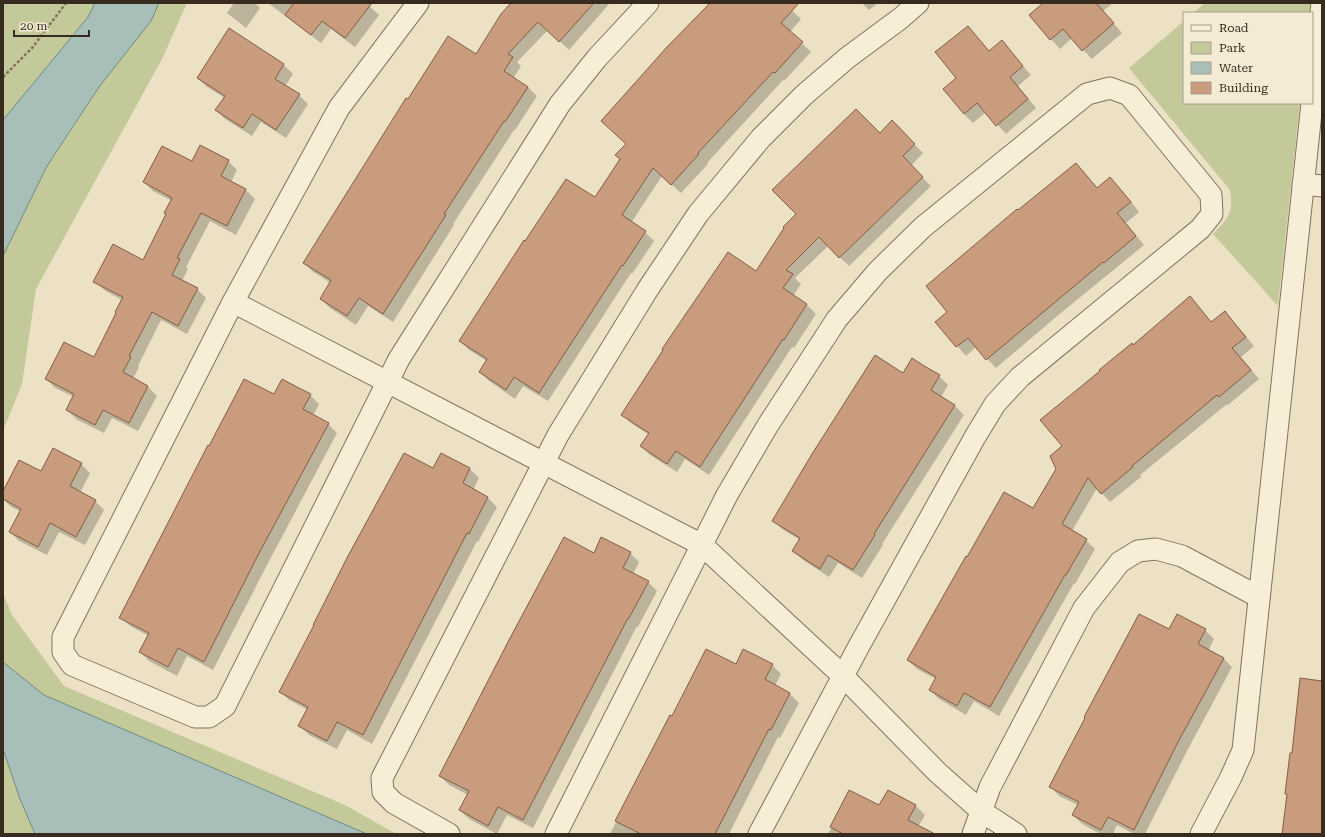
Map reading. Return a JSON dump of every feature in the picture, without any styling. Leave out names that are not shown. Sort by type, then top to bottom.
[{"type":"street","points":[[418,3],[338,108],[233,302],[63,637],[63,652],[72,665],[195,716],[209,717],[225,706],[399,359],[560,104],[597,58],[648,3]]},
{"type":"street","points":[[448,834],[394,803],[383,792],[382,778],[558,435],[648,289],[698,214],[761,138],[804,95],[847,58],[901,18],[918,3]]},
{"type":"street","points":[[1313,90],[1322,3]]},
{"type":"street","points":[[556,834],[728,495],[768,425],[837,319],[878,271],[923,227],[1087,94],[1110,88],[1129,96],[1211,194],[1212,214],[1200,229],[1020,377],[995,404],[975,437],[843,676],[759,834]]},
{"type":"street","points":[[1201,834],[1231,777],[1243,750],[1259,597],[1313,185],[1312,104]]},
{"type":"street","points":[[233,302],[702,545],[843,676],[937,772],[981,811],[1016,834]]},
{"type":"street","points":[[973,834],[990,786],[1084,608],[1120,562],[1138,552],[1156,549],[1182,556],[1259,597]]},
{"type":"path","points":[[3,77],[32,48],[66,3]]},
{"type":"green space","points":[[3,3],[187,3],[163,57],[36,289],[22,384],[3,431]]},
{"type":"green space","points":[[1205,3],[1311,3],[1310,12],[1194,12]]},
{"type":"green space","points":[[1183,22],[1183,104],[1300,104],[1278,306],[1213,234],[1223,224],[1229,215],[1231,204],[1230,190],[1129,68]]},
{"type":"green space","points":[[3,593],[12,615],[64,686],[345,805],[396,834],[3,834]]},
{"type":"water","points":[[95,3],[159,3],[151,21],[99,87],[47,166],[3,256],[3,120],[88,17]]},
{"type":"water","points":[[3,662],[44,695],[367,834],[35,834],[20,799],[3,749]]},
{"type":"building","points":[[294,3],[372,3],[345,38],[322,21],[311,35],[285,15]]},
{"type":"building","points":[[511,3],[594,3],[559,42],[538,22],[508,54],[513,57],[504,71],[528,87],[505,122],[504,121],[444,214],[446,215],[383,314],[359,298],[347,316],[320,299],[331,280],[303,263],[406,98],[408,99],[448,36],[476,54],[501,14]]},
{"type":"building","points":[[710,3],[799,3],[781,23],[803,42],[698,153],[699,154],[671,185],[653,168],[622,215],[646,231],[623,266],[622,265],[539,393],[514,377],[506,390],[479,372],[487,359],[459,341],[524,240],[525,241],[566,179],[595,197],[620,159],[615,155],[626,144],[601,121],[667,47]]},
{"type":"building","points":[[1043,3],[1096,3],[1114,23],[1082,51],[1063,29],[1050,40],[1029,15]]},
{"type":"building","points":[[968,26],[989,51],[1002,40],[1023,66],[1010,77],[1028,99],[996,126],[977,103],[964,114],[943,89],[956,78],[935,52]]},
{"type":"building","points":[[229,28],[284,64],[275,79],[300,94],[276,130],[252,114],[243,128],[215,110],[225,96],[197,78]]},
{"type":"building","points":[[856,109],[880,133],[892,120],[915,144],[903,156],[923,177],[839,258],[819,237],[786,270],[793,274],[783,288],[807,304],[700,467],[676,451],[667,464],[640,446],[649,433],[621,415],[663,350],[662,349],[728,252],[756,271],[784,228],[783,227],[796,214],[772,190]]},
{"type":"building","points":[[200,145],[229,160],[221,176],[246,189],[227,226],[201,213],[177,258],[180,259],[172,275],[198,288],[178,326],[152,312],[129,356],[131,357],[123,372],[148,386],[129,423],[103,410],[95,425],[66,410],[74,394],[45,379],[64,342],[94,357],[123,297],[93,282],[113,244],[143,260],[166,214],[164,213],[172,198],[143,182],[162,146],[192,161]]},
{"type":"building","points":[[1076,163],[1097,188],[1110,177],[1131,202],[1117,213],[1136,236],[986,360],[968,338],[956,347],[935,322],[947,312],[926,286],[1017,209],[1018,210]]},
{"type":"building","points":[[1190,296],[1211,322],[1225,311],[1246,337],[1232,348],[1251,370],[1219,397],[1217,395],[1101,494],[1088,478],[1062,524],[1087,539],[990,707],[964,693],[957,706],[929,690],[936,677],[907,660],[966,556],[967,557],[1004,492],[1033,508],[1056,469],[1050,456],[1062,446],[1040,420],[1132,343],[1133,345]]},
{"type":"building","points":[[875,355],[903,373],[912,358],[940,375],[931,390],[955,405],[853,570],[828,555],[820,569],[792,551],[800,538],[772,521],[812,454]]},
{"type":"building","points":[[244,379],[274,394],[282,379],[311,394],[303,409],[329,423],[257,557],[204,662],[178,648],[168,667],[139,652],[149,633],[119,618],[208,445],[209,446]]},
{"type":"building","points":[[53,448],[82,463],[70,486],[96,500],[76,537],[50,523],[38,547],[9,532],[21,509],[3,499],[3,491],[19,460],[41,471]]},
{"type":"building","points":[[404,453],[433,468],[441,453],[470,468],[463,483],[488,497],[469,534],[467,533],[363,735],[337,722],[327,741],[298,726],[308,707],[279,692],[348,556]]},
{"type":"building","points":[[564,537],[594,553],[601,537],[631,552],[623,568],[649,581],[628,618],[523,820],[498,807],[488,826],[459,810],[469,791],[439,776]]},
{"type":"building","points":[[1139,614],[1169,629],[1177,614],[1206,629],[1198,644],[1224,658],[1178,742],[1134,830],[1108,817],[1101,830],[1072,815],[1079,802],[1049,787],[1085,718],[1084,717]]},
{"type":"building","points":[[706,649],[736,664],[743,649],[773,664],[765,679],[790,693],[771,730],[769,729],[715,834],[641,834],[615,821],[670,715],[672,716]]},
{"type":"building","points":[[1300,678],[1322,681],[1322,834],[1282,834],[1287,794],[1285,794],[1290,753],[1292,753]]},
{"type":"building","points":[[849,790],[879,805],[888,790],[916,805],[908,820],[935,834],[843,834],[830,827]]}]
